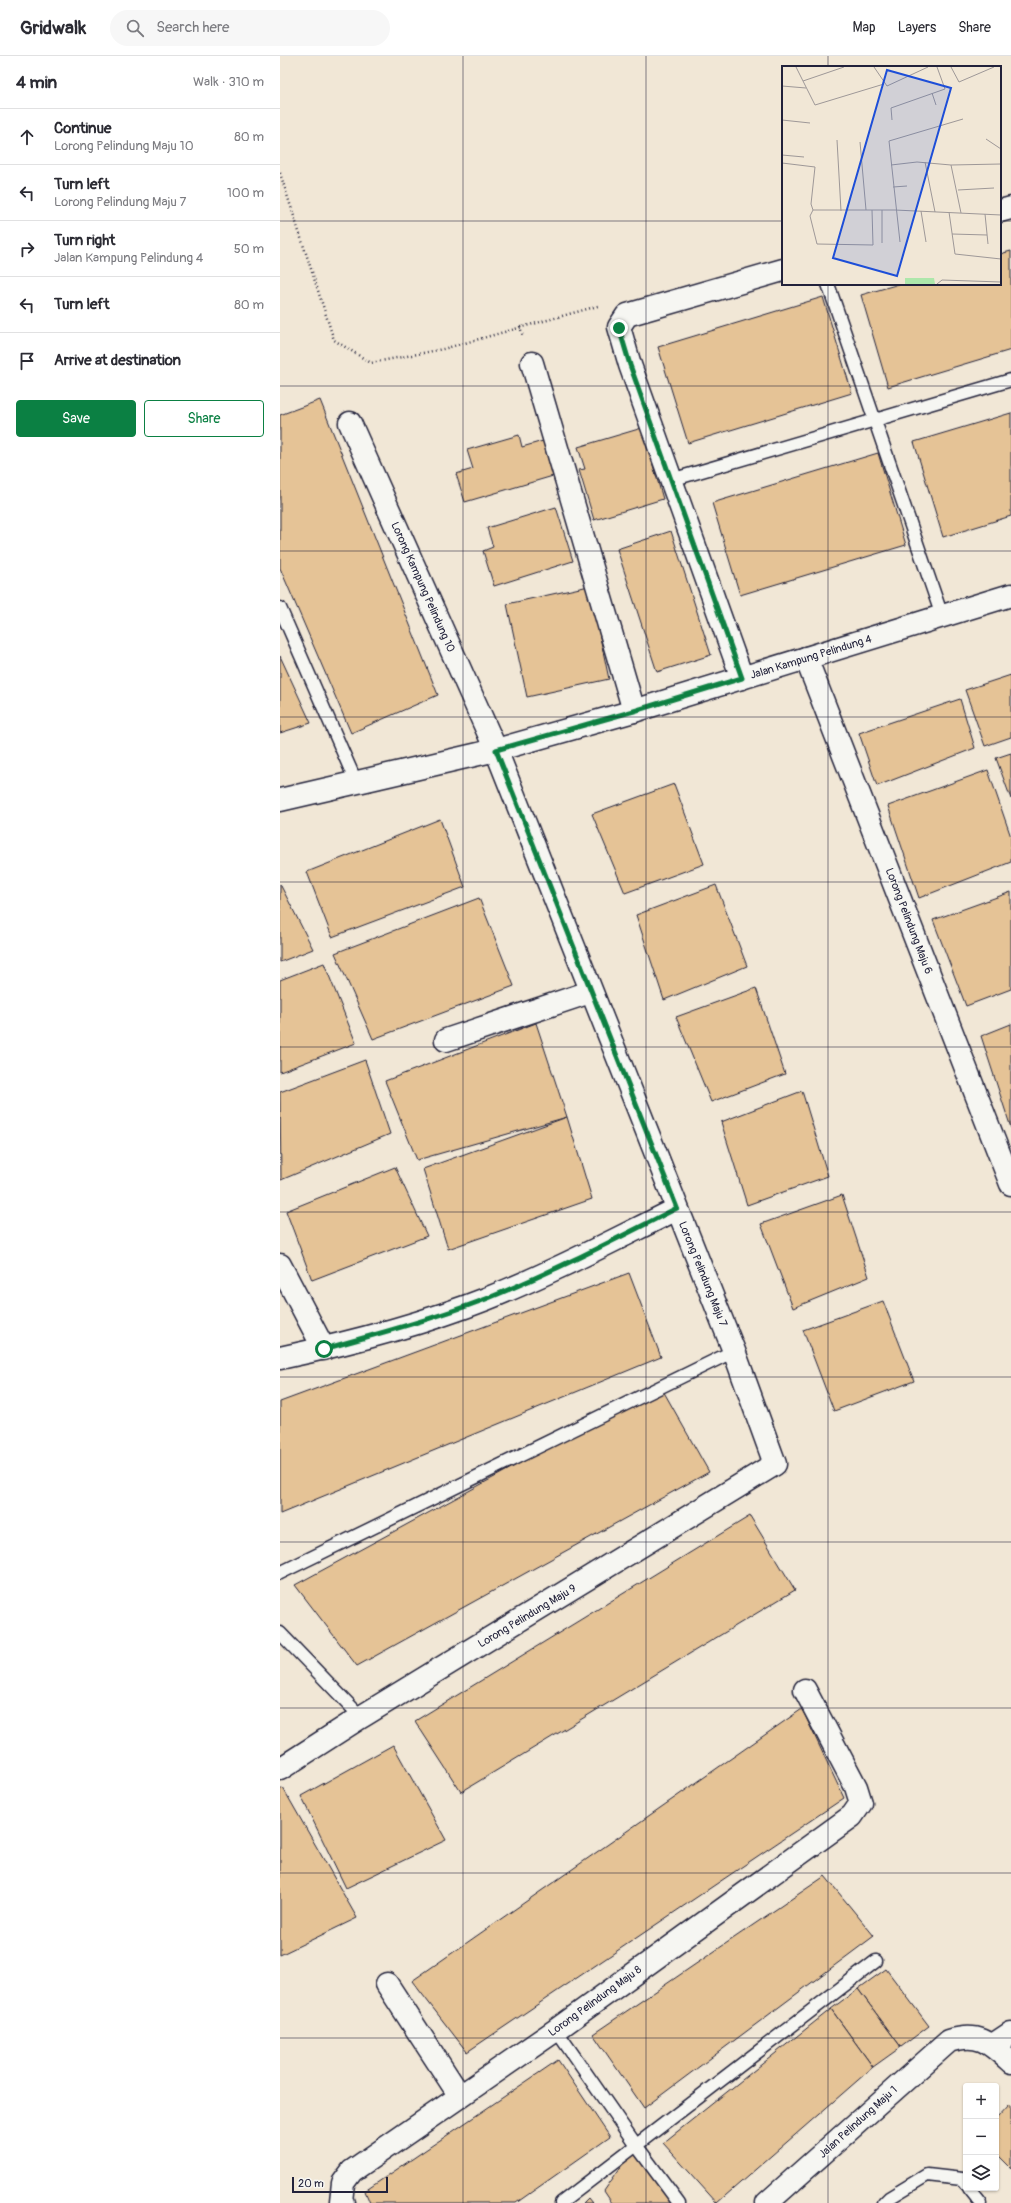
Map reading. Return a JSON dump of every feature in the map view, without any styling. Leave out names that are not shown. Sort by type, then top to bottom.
[{"type":"street","points":[[1001,211],[1011,208]]},
{"type":"street","points":[[742,678],[630,365],[619,328],[627,315],[782,270]]},
{"type":"street","points":[[532,363],[634,711]]},
{"type":"street","name":"Lorong Kampung Pelindung 10","points":[[350,423],[496,750]]},
{"type":"street","name":"Jalan Kampung Pelindung 4","points":[[280,800],[496,750],[634,711],[1011,595]]},
{"type":"street","name":"Lorong Pelindung Maju 6","points":[[806,658],[1011,1184]]},
{"type":"street","name":"Lorong Pelindung Maju 7","points":[[496,750],[590,992],[734,1351],[775,1464]]},
{"type":"street","points":[[446,1040],[590,992]]},
{"type":"street","points":[[280,1358],[324,1349],[418,1323],[486,1299],[562,1265],[677,1208]]},
{"type":"street","points":[[280,1265],[324,1349]]},
{"type":"street","name":"Lorong Pelindung Maju 9","points":[[280,1769],[361,1717],[775,1464]]},
{"type":"street","name":"Lorong Pelindung Maju 8","points":[[343,2203],[341,2201],[343,2183],[352,2171],[556,2030],[852,1816],[861,1803],[856,1787],[805,1690]]},
{"type":"street","points":[[387,1984],[460,2096]]},
{"type":"street","points":[[1011,2033],[993,2045],[1011,2062]]},
{"type":"street","name":"Jalan Pelindung Maju 1","points":[[767,2203],[949,2041],[972,2037],[993,2045]]},
{"type":"lane","points":[[828,285],[942,616]]},
{"type":"lane","points":[[671,480],[1011,380]]},
{"type":"lane","points":[[280,608],[356,782]]},
{"type":"lane","points":[[280,1573],[734,1351]]},
{"type":"lane","points":[[280,1633],[361,1717]]},
{"type":"lane","points":[[561,2203],[876,1961]]},
{"type":"lane","points":[[556,2030],[636,2145],[679,2203]]},
{"type":"lane","points":[[884,2203],[889,2198],[927,2175],[963,2180]]},
{"type":"lane","points":[[971,2191],[981,2203]]},
{"type":"path","points":[[280,173],[334,340],[372,363],[443,349],[520,326],[609,303],[627,315]]},
{"type":"building","points":[[1011,251],[1011,350],[888,387],[861,295],[896,285],[1001,285],[1001,254]]},
{"type":"building","points":[[823,297],[852,393],[688,443],[658,347]]},
{"type":"building","points":[[320,400],[438,695],[351,733],[280,568],[280,415]]},
{"type":"building","points":[[1011,413],[1011,516],[943,537],[914,442]]},
{"type":"building","points":[[642,428],[663,499],[594,520],[579,470],[585,469],[578,447]]},
{"type":"building","points":[[519,435],[522,447],[543,441],[553,476],[465,502],[456,474],[473,469],[467,450]]},
{"type":"building","points":[[878,453],[906,545],[740,595],[712,503]]},
{"type":"building","points":[[556,507],[573,561],[494,586],[483,551],[493,547],[487,528]]},
{"type":"building","points":[[671,531],[711,655],[657,672],[617,549]]},
{"type":"building","points":[[589,586],[609,679],[527,697],[507,604]]},
{"type":"building","points":[[280,656],[311,723],[280,733]]},
{"type":"building","points":[[1011,675],[1011,737],[985,746],[965,690]]},
{"type":"building","points":[[960,699],[975,748],[877,786],[859,733]]},
{"type":"building","points":[[1011,753],[1011,799],[996,758]]},
{"type":"building","points":[[988,770],[1011,837],[1011,862],[919,898],[888,806]]},
{"type":"building","points":[[674,784],[704,864],[625,893],[592,814]]},
{"type":"building","points":[[440,819],[465,887],[332,937],[307,872]]},
{"type":"building","points":[[280,884],[313,949],[280,962]]},
{"type":"building","points":[[716,885],[747,966],[664,1000],[636,915]]},
{"type":"building","points":[[1011,892],[1011,989],[966,1006],[933,920]]},
{"type":"building","points":[[479,898],[514,986],[373,1039],[335,953]]},
{"type":"building","points":[[324,963],[356,1043],[280,1072],[280,980]]},
{"type":"building","points":[[756,988],[785,1074],[711,1102],[676,1017]]},
{"type":"building","points":[[536,1023],[567,1117],[417,1160],[385,1081]]},
{"type":"building","points":[[1011,1024],[1011,1128],[981,1036]]},
{"type":"building","points":[[365,1060],[390,1134],[281,1180],[280,1092]]},
{"type":"building","points":[[802,1091],[828,1176],[747,1205],[721,1122]]},
{"type":"building","points":[[567,1117],[592,1199],[448,1249],[423,1169]]},
{"type":"building","points":[[395,1167],[427,1236],[312,1280],[286,1211]]},
{"type":"building","points":[[842,1195],[869,1277],[793,1308],[761,1224]]},
{"type":"building","points":[[629,1273],[661,1357],[280,1514],[280,1402]]},
{"type":"building","points":[[883,1301],[914,1381],[834,1411],[803,1330]]},
{"type":"building","points":[[661,1387],[709,1472],[357,1666],[295,1585]]},
{"type":"building","points":[[750,1516],[795,1590],[461,1792],[415,1721]]},
{"type":"building","points":[[802,1709],[844,1798],[467,2052],[412,1981]]},
{"type":"building","points":[[393,1745],[446,1840],[346,1888],[301,1796]]},
{"type":"building","points":[[283,1788],[357,1918],[280,1955],[280,1790]]},
{"type":"building","points":[[825,1876],[874,1936],[644,2108],[593,2034]]},
{"type":"building","points":[[886,1969],[929,2026],[901,2047],[858,1989]]},
{"type":"building","points":[[858,1989],[901,2047],[873,2067],[831,2009]]},
{"type":"building","points":[[831,2009],[873,2067],[717,2203],[663,2143]]},
{"type":"building","points":[[558,2060],[610,2137],[516,2203],[370,2203],[365,2191]]},
{"type":"building","points":[[1010,2104],[1011,2105],[1011,2168],[999,2156],[999,2116]]},
{"type":"building","points":[[636,2145],[674,2203],[612,2203],[604,2191]]},
{"type":"building","points":[[588,2198],[592,2203],[583,2203]]},
{"type":"route","points":[[324,1349],[418,1323],[486,1299],[562,1265],[677,1208],[590,992],[496,750],[634,711],[742,678],[630,365],[619,328]]}]
